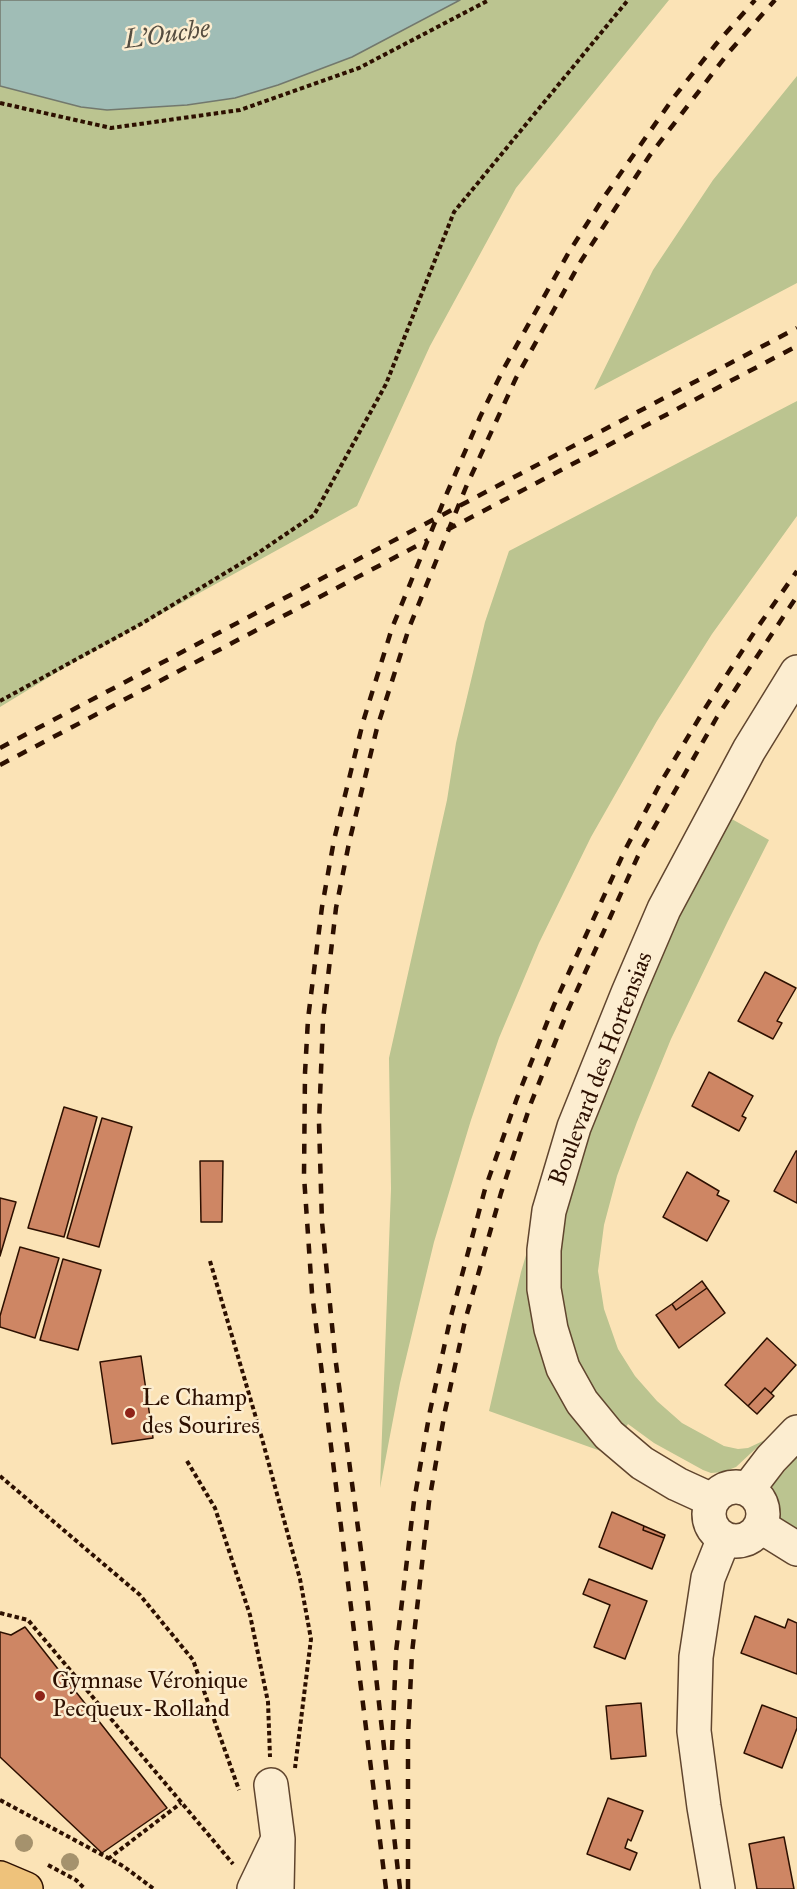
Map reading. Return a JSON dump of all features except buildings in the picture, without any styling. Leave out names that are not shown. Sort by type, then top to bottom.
[{"type":"main road","points":[[0,1878],[26,1889]]},
{"type":"street","name":"Boulevard des Hortensias","points":[[712,1500],[677,1484],[642,1463],[609,1435],[582,1402],[563,1368],[551,1329],[544,1289],[544,1251],[549,1211],[574,1127],[659,920],[749,750],[797,672]]},
{"type":"street","points":[[748,1489],[797,1432]]},
{"type":"street","points":[[732,1486],[748,1489],[760,1501],[763,1518],[760,1526],[746,1539],[737,1541],[724,1538],[714,1531],[710,1524],[708,1516],[712,1500],[724,1489],[732,1486]]},
{"type":"street","points":[[760,1526],[797,1549]]},
{"type":"street","points":[[718,1889],[694,1731],[696,1657],[708,1578],[724,1538]]},
{"type":"street","points":[[256,1790],[278,1839],[277,1889]]},
{"type":"street","points":[[245,1879],[278,1839]]},
{"type":"path","points":[[0,103],[111,128],[240,110],[359,68],[489,0]]},
{"type":"path","points":[[0,701],[141,624],[255,555],[314,515],[386,384],[454,212],[628,0]]},
{"type":"path","points":[[210,1261],[300,1579],[311,1639],[293,1777],[256,1790]]},
{"type":"path","points":[[187,1461],[215,1508],[250,1615],[268,1702],[256,1790]]},
{"type":"path","points":[[0,1476],[140,1595],[193,1660],[256,1790]]},
{"type":"path","points":[[0,1613],[28,1620],[245,1879]]},
{"type":"path","points":[[0,1800],[123,1866],[154,1889]]},
{"type":"path","points":[[108,1859],[182,1803]]},
{"type":"green space","points":[[460,0],[669,0],[516,188],[430,346],[357,506],[69,665],[0,707],[0,86],[81,107],[107,110],[187,105],[235,98],[406,29]]},
{"type":"green space","points":[[797,76],[797,283],[594,390],[653,270],[713,180]]},
{"type":"green space","points":[[797,401],[797,516],[712,634],[657,721],[591,837],[539,943],[499,1038],[434,1242],[400,1383],[380,1488],[391,1189],[389,1058],[447,800],[456,743],[485,622],[509,551]]},
{"type":"green space","points":[[707,805],[769,840],[671,1039],[637,1122],[617,1176],[604,1225],[598,1271],[604,1309],[618,1349],[635,1376],[657,1401],[682,1423],[724,1446],[738,1449],[748,1448],[765,1440],[736,1467],[723,1472],[711,1473],[654,1443],[628,1424],[609,1454],[489,1411],[521,1272],[558,1147]]},
{"type":"green space","points":[[797,1456],[797,1532],[781,1521],[772,1506],[771,1493],[773,1485]]},
{"type":"water","name":"L'Ouche","points":[[0,0],[460,0],[352,57],[278,85],[235,98],[187,105],[107,110],[81,107],[0,86]]},
{"type":"railway","points":[[386,1889],[312,1293],[304,1176],[308,1019],[322,907],[334,840],[363,722],[392,628],[447,493],[504,368],[569,252],[604,197],[674,97],[755,0]]},
{"type":"railway","points":[[400,1889],[366,1588],[335,1356],[322,1222],[319,1123],[323,1020],[336,908],[377,728],[409,628],[466,487],[516,378],[581,261],[650,155],[729,52],[775,0]]},
{"type":"railway","points":[[0,748],[797,328]]},
{"type":"railway","points":[[447,530],[797,346]]},
{"type":"railway","points":[[0,765],[428,540]]},
{"type":"railway","points":[[392,1750],[396,1652],[414,1501],[430,1411],[450,1320],[485,1189],[517,1098],[554,1005],[625,850],[661,782],[704,710],[797,571]]},
{"type":"railway","points":[[408,1889],[408,1736],[412,1653],[429,1502],[445,1411],[465,1321],[501,1193],[531,1103],[568,1010],[638,856],[717,717],[797,596]]},
{"type":"place","name":"Le Champ des Sourires","points":[[130,1413]]},
{"type":"place","name":"Gymnase Véronique Pecqueux-Rolland","points":[[40,1696]]}]
